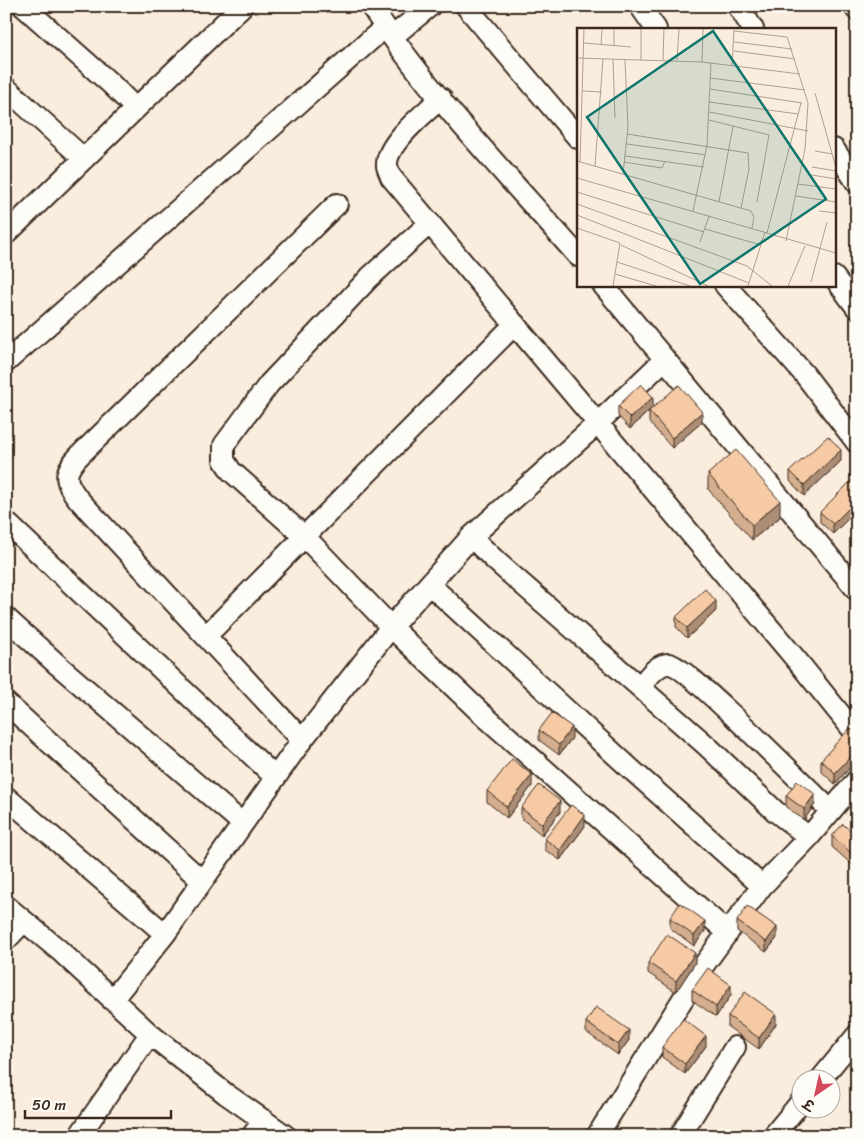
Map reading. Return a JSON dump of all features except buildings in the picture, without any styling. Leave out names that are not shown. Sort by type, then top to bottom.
[{"type":"street","points":[[23,6],[136,108]]},
{"type":"street","points":[[6,234],[242,6]]},
{"type":"street","points":[[371,6],[388,32],[441,98],[577,255]]},
{"type":"street","points":[[6,362],[388,32],[430,6]]},
{"type":"street","points":[[466,6],[577,137]]},
{"type":"street","points":[[640,6],[655,28]]},
{"type":"street","points":[[738,6],[752,28]]},
{"type":"street","points":[[854,6],[857,10]]},
{"type":"street","points":[[6,88],[84,158]]},
{"type":"street","points":[[441,98],[398,140],[390,153],[387,165],[391,177],[793,656],[857,735]]},
{"type":"street","points":[[836,152],[857,182]]},
{"type":"street","points":[[302,740],[207,635],[79,500],[69,487],[66,476],[70,464],[337,204]]},
{"type":"street","points":[[430,223],[370,277],[269,384],[224,445],[224,460],[232,471],[306,538],[391,627],[480,712],[728,933]]},
{"type":"street","points":[[836,280],[857,308]]},
{"type":"street","points":[[727,286],[805,376],[857,443]]},
{"type":"street","points":[[608,287],[664,360],[857,590]]},
{"type":"street","points":[[207,635],[306,538],[515,324]]},
{"type":"street","points":[[112,1000],[165,934],[201,880],[302,740],[391,627],[471,537],[597,424],[664,360]]},
{"type":"street","points":[[6,522],[275,777]]},
{"type":"street","points":[[471,537],[497,562],[640,686],[775,811],[809,838]]},
{"type":"street","points":[[430,584],[633,771],[762,886]]},
{"type":"street","points":[[6,618],[242,823]]},
{"type":"street","points":[[640,686],[659,667],[667,664],[674,665],[708,693],[830,811]]},
{"type":"street","points":[[6,703],[201,880]]},
{"type":"street","points":[[597,1136],[706,962],[762,886],[809,838],[857,780]]},
{"type":"street","points":[[6,797],[165,934]]},
{"type":"street","points":[[6,906],[258,1128],[286,1136]]},
{"type":"street","points":[[6,940],[24,921]]},
{"type":"street","points":[[79,1136],[150,1034]]},
{"type":"street","points":[[828,1070],[857,1035]]},
{"type":"street","points":[[680,1136],[735,1047]]},
{"type":"street","points":[[773,1136],[790,1115]]}]
